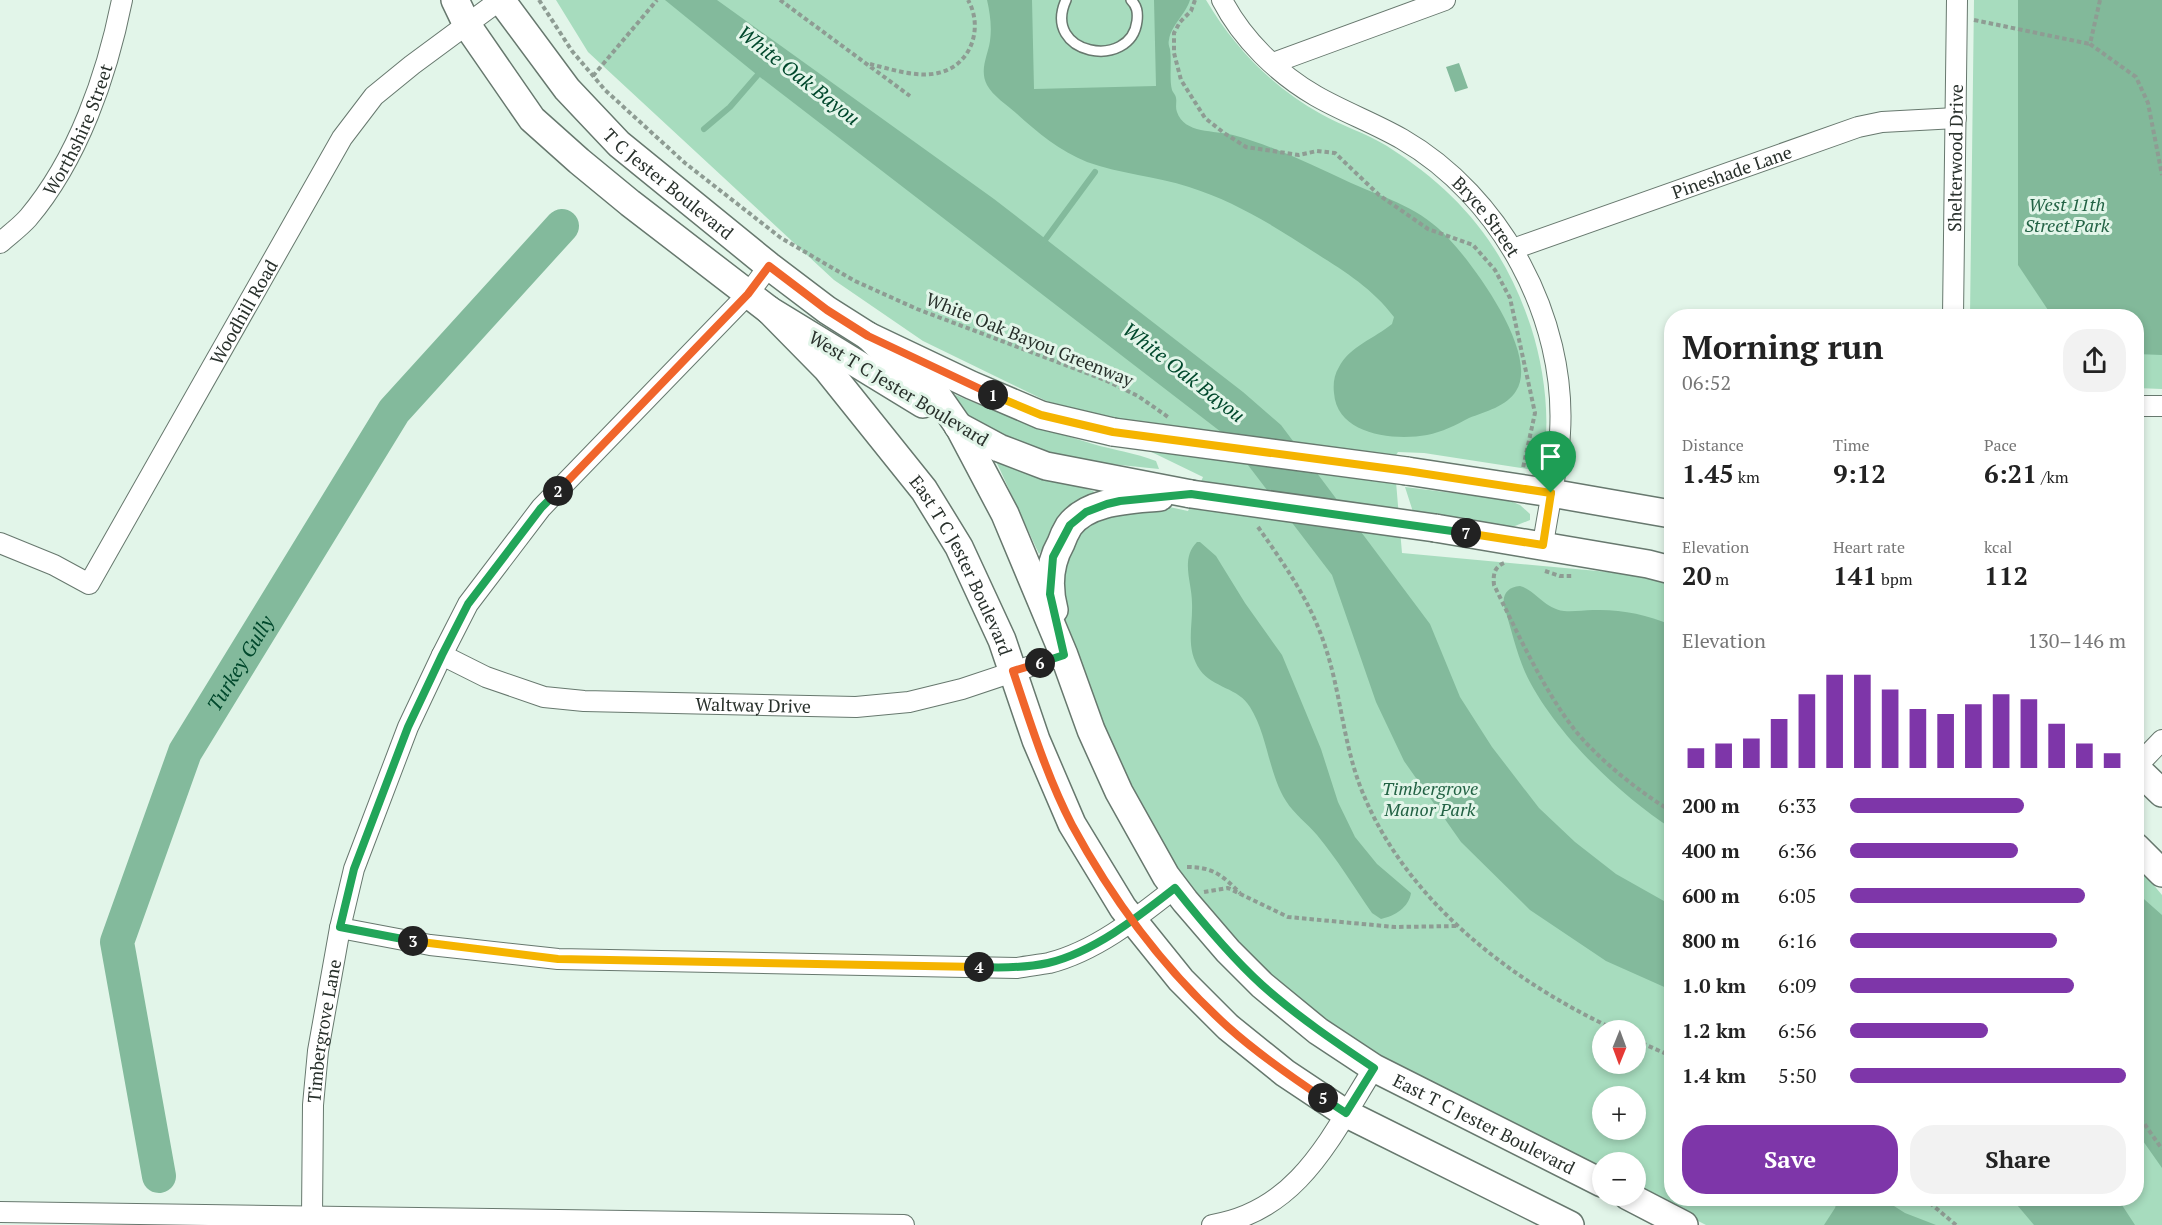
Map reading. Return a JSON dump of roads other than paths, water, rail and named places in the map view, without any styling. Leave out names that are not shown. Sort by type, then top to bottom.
[{"type":"main road","name":"T C Jester Boulevard","points":[[455,0],[467,25],[532,119],[621,196],[759,302]]},
{"type":"main road","name":"T C Jester Boulevard","points":[[501,0],[567,89],[619,144],[769,266],[827,310],[868,336]]},
{"type":"main road","name":"West T C Jester Boulevard","points":[[759,302],[959,427],[999,448],[1046,466],[1191,494],[1435,528],[1542,558],[1648,564],[1664,568]]},
{"type":"main road","name":"East T C Jester Boulevard","points":[[759,302],[827,369],[924,490],[959,547],[1002,640],[1036,740],[1072,824],[1123,908],[1182,980],[1228,1027],[1285,1073],[1346,1113],[1570,1225]]},
{"type":"main road","name":"West T C Jester Boulevard","points":[[868,336],[1041,415],[1113,432],[1407,471],[1664,513]]},
{"type":"main road","name":"East T C Jester Boulevard","points":[[868,336],[912,378],[934,391],[959,427],[1005,514],[1064,655],[1091,730],[1119,792],[1185,883],[1228,951],[1262,985],[1318,1031],[1374,1068],[1592,1178]]},
{"type":"main road","points":[[1064,655],[1050,594],[1053,557],[1070,525],[1095,508],[1120,501],[1191,494]]},
{"type":"main road","points":[[2144,776],[2162,793]]},
{"type":"main road","points":[[2144,855],[2162,873]]},
{"type":"main road","points":[[1646,1205],[1684,1225]]},
{"type":"street","name":"Worthshire Street","points":[[0,243],[27,219],[50,187],[75,144],[102,79],[122,0]]},
{"type":"street","name":"Woodhill Road","points":[[0,543],[54,565],[89,584],[342,138],[374,96],[412,65],[501,0]]},
{"type":"street","name":"Bryce Street","points":[[1222,0],[1231,17],[1255,46],[1316,96],[1403,139],[1440,165],[1480,206],[1513,249],[1541,308],[1553,352],[1559,400],[1560,433],[1542,558]]},
{"type":"street","points":[[1273,63],[1445,0]]},
{"type":"street","name":"Shelterwood Drive","points":[[1953,309],[1958,0]]},
{"type":"street","name":"Pineshade Lane","points":[[1513,249],[1858,127],[1882,122],[1956,118]]},
{"type":"street","name":"Timbergrove Lane","points":[[312,1216],[313,1105],[318,1051],[340,927],[357,859],[408,727],[442,655],[468,604],[541,508],[759,302],[769,266]]},
{"type":"street","points":[[2144,406],[2162,406]]},
{"type":"street","name":"Waltway Drive","points":[[442,655],[486,677],[544,697],[620,702],[856,708],[909,702],[962,688],[1064,655]]},
{"type":"street","points":[[2144,759],[2162,740]]},
{"type":"street","points":[[340,927],[430,945],[558,959],[1017,968],[1050,963],[1096,944],[1133,921],[1185,883]]},
{"type":"street","points":[[1212,1225],[1255,1212],[1280,1197],[1301,1179],[1324,1148],[1374,1068]]},
{"type":"street","points":[[0,1212],[904,1225]]},
{"type":"lane","points":[[1066,0],[1064,27],[1069,38],[1083,49],[1103,51],[1124,44],[1134,33],[1138,15],[1136,5],[1131,0]]},
{"type":"water","name":"White Oak Bayou","points":[[665,0],[717,0],[994,199],[1243,392],[1281,425],[1430,624],[1460,697],[1492,747],[1539,808],[1575,842],[1616,874],[1664,901],[1664,987],[1606,961],[1530,910],[1461,842],[1404,761],[1376,702],[1332,575],[1225,435],[756,74]]},
{"type":"water","points":[[1459,63],[1468,88],[1455,92],[1446,67]]},
{"type":"water","points":[[2018,1206],[2123,1206],[2135,1225],[2034,1225]]},
{"type":"waterway","name":"White Oak Bayou","points":[[704,129],[730,107],[762,70]]},
{"type":"waterway","points":[[1042,244],[1095,172]]},
{"type":"waterway","name":"Turkey Gully","points":[[159,1176],[117,942],[185,752],[394,411],[562,226]]},
{"type":"park label","name":"West 11th Street Park","points":[[2067,214]]},
{"type":"park label","name":"Timbergrove Manor Park","points":[[1430,798]]}]
